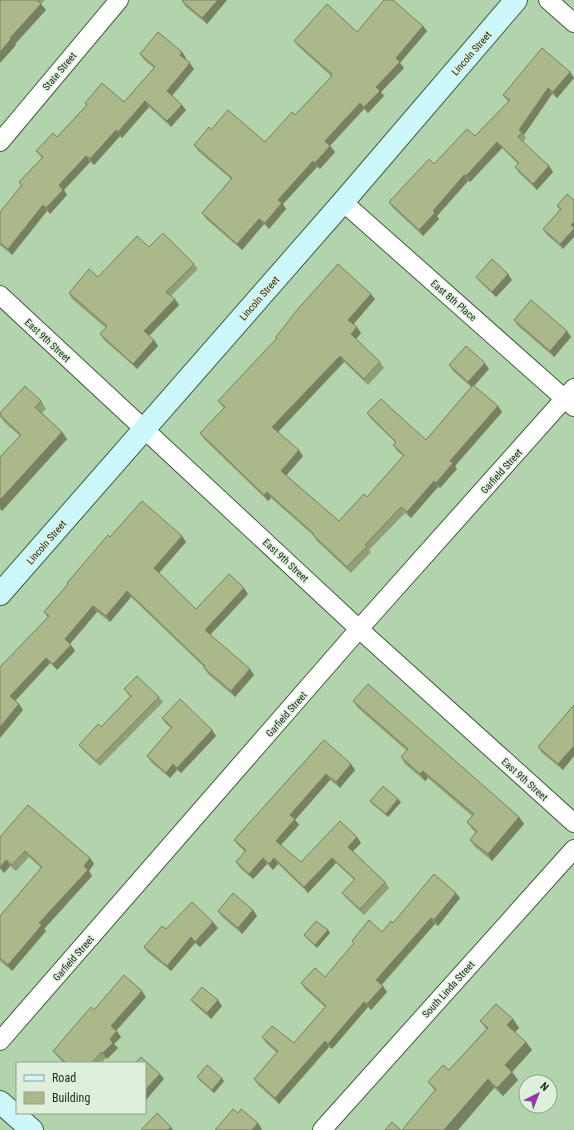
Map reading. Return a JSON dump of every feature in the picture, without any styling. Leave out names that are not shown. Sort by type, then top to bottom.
[{"type":"main road","name":"Lincoln Street","points":[[0,594],[343,202],[516,0]]},
{"type":"main road","points":[[0,1102],[32,1130]]},
{"type":"street","name":"State Street","points":[[0,142],[119,0]]},
{"type":"street","points":[[548,0],[574,24]]},
{"type":"street","name":"East 8th Place","points":[[343,202],[571,398]]},
{"type":"street","name":"East 9th Street","points":[[0,295],[359,629],[574,823]]},
{"type":"street","name":"Garfield Street","points":[[0,1041],[359,629],[571,398]]},
{"type":"street","name":"South Linda Street","points":[[322,1130],[574,849]]},
{"type":"building","points":[[0,0],[37,0],[41,4],[10,38],[11,39],[0,52]]},
{"type":"building","points":[[218,0],[202,18],[182,1]]},
{"type":"building","points":[[384,0],[393,0],[423,26],[396,58],[400,62],[376,87],[380,91],[364,107],[360,103],[325,141],[330,146],[315,163],[313,161],[278,200],[282,203],[265,223],[259,219],[237,244],[202,213],[232,178],[194,145],[209,127],[211,130],[228,110],[265,142],[292,112],[295,115],[331,77],[332,74],[294,41],[327,4],[357,32]]},
{"type":"building","points":[[158,32],[182,52],[180,55],[190,63],[167,91],[182,105],[167,121],[145,101],[118,132],[116,130],[90,159],[86,156],[59,185],[63,190],[46,208],[43,205],[8,249],[0,243],[0,212],[22,185],[19,182],[43,157],[36,151],[53,133],[57,137],[87,105],[85,103],[102,83],[124,102],[155,67],[140,54]]},
{"type":"building","points":[[542,48],[570,72],[553,92],[548,88],[519,130],[522,132],[518,137],[549,166],[533,184],[515,167],[519,163],[497,142],[466,176],[464,175],[433,211],[435,213],[419,230],[389,202],[429,159],[434,164],[467,129],[475,136],[510,100],[503,95]]},
{"type":"building","points":[[567,194],[574,200],[574,222],[571,225],[574,229],[560,244],[543,229],[561,209],[557,206]]},
{"type":"building","points":[[163,233],[194,264],[166,292],[175,299],[144,331],[154,340],[133,364],[100,334],[107,326],[69,293],[89,269],[98,277],[137,236],[149,247]]},
{"type":"building","points":[[492,259],[508,274],[492,292],[476,277]]},
{"type":"building","points":[[338,264],[371,294],[348,320],[357,327],[351,334],[380,362],[364,379],[340,356],[272,427],[299,450],[281,471],[339,521],[364,494],[367,497],[404,455],[393,445],[396,442],[367,413],[381,399],[426,440],[473,385],[498,406],[450,461],[453,463],[436,483],[434,481],[407,512],[401,507],[365,545],[367,546],[347,567],[313,535],[314,534],[267,492],[264,495],[200,433],[225,407],[218,401],[277,338],[276,337],[297,310]]},
{"type":"building","points":[[531,300],[567,331],[550,351],[514,320]]},
{"type":"building","points":[[466,346],[485,363],[468,382],[449,365]]},
{"type":"building","points":[[25,386],[41,401],[35,407],[62,432],[0,500],[0,457],[21,435],[0,415],[0,413]]},
{"type":"building","points":[[142,501],[182,536],[154,568],[196,609],[229,574],[244,588],[205,630],[250,669],[231,691],[204,668],[205,666],[127,591],[106,616],[93,606],[65,639],[71,645],[53,664],[46,658],[10,696],[19,704],[0,727],[0,667],[49,616],[44,612],[68,584],[67,583],[108,535],[110,537]]},
{"type":"building","points":[[137,676],[159,697],[96,761],[79,745],[98,724],[101,727],[131,696],[124,689]]},
{"type":"building","points":[[368,684],[519,817],[488,854],[470,840],[477,831],[467,822],[474,814],[423,771],[420,774],[401,757],[408,749],[353,701]]},
{"type":"building","points":[[180,699],[212,730],[177,768],[173,764],[166,773],[147,756],[172,727],[162,718]]},
{"type":"building","points":[[574,705],[574,746],[558,764],[538,747]]},
{"type":"building","points":[[324,740],[351,764],[336,782],[326,774],[290,815],[295,819],[276,841],[301,862],[340,821],[357,837],[348,847],[385,882],[360,909],[342,893],[355,879],[332,858],[304,887],[274,858],[269,864],[263,858],[249,874],[236,862],[246,850],[234,840]]},
{"type":"building","points":[[383,786],[398,799],[386,814],[370,801]]},
{"type":"building","points":[[28,805],[90,858],[84,866],[88,870],[39,923],[42,925],[8,965],[0,958],[0,916],[42,867],[25,851],[12,865],[6,860],[0,867],[0,837]]},
{"type":"building","points":[[434,874],[456,893],[434,920],[431,918],[376,980],[383,986],[367,1004],[364,1002],[328,1044],[325,1041],[275,1098],[254,1079],[278,1051],[262,1037],[272,1026],[294,1043],[326,1006],[301,983],[315,968],[325,977],[354,943],[352,941],[369,920],[382,932],[391,921],[393,923]]},
{"type":"building","points":[[233,893],[253,910],[238,928],[218,911]]},
{"type":"building","points":[[192,902],[213,922],[195,942],[191,937],[167,966],[144,947],[162,926],[166,929]]},
{"type":"building","points":[[316,921],[328,930],[315,945],[304,935]]},
{"type":"building","points":[[124,975],[142,991],[111,1026],[117,1031],[110,1039],[113,1043],[103,1053],[102,1052],[92,1062],[65,1062],[53,1051],[91,1007],[94,1010]]},
{"type":"building","points":[[202,987],[218,1000],[207,1013],[191,1000]]},
{"type":"building","points":[[496,1004],[513,1019],[507,1025],[526,1042],[505,1065],[512,1072],[497,1088],[488,1079],[444,1130],[402,1130],[436,1089],[428,1082],[443,1065],[449,1070],[488,1028],[480,1021]]},
{"type":"building","points":[[141,1057],[160,1074],[146,1089],[146,1062],[136,1062]]},
{"type":"building","points":[[207,1065],[222,1078],[212,1090],[197,1077]]},
{"type":"building","points":[[233,1109],[238,1113],[241,1109],[258,1123],[252,1130],[215,1130]]},
{"type":"building","points":[[157,1113],[171,1127],[168,1130],[141,1130]]},
{"type":"building","points":[[392,1122],[401,1130],[385,1130]]}]
